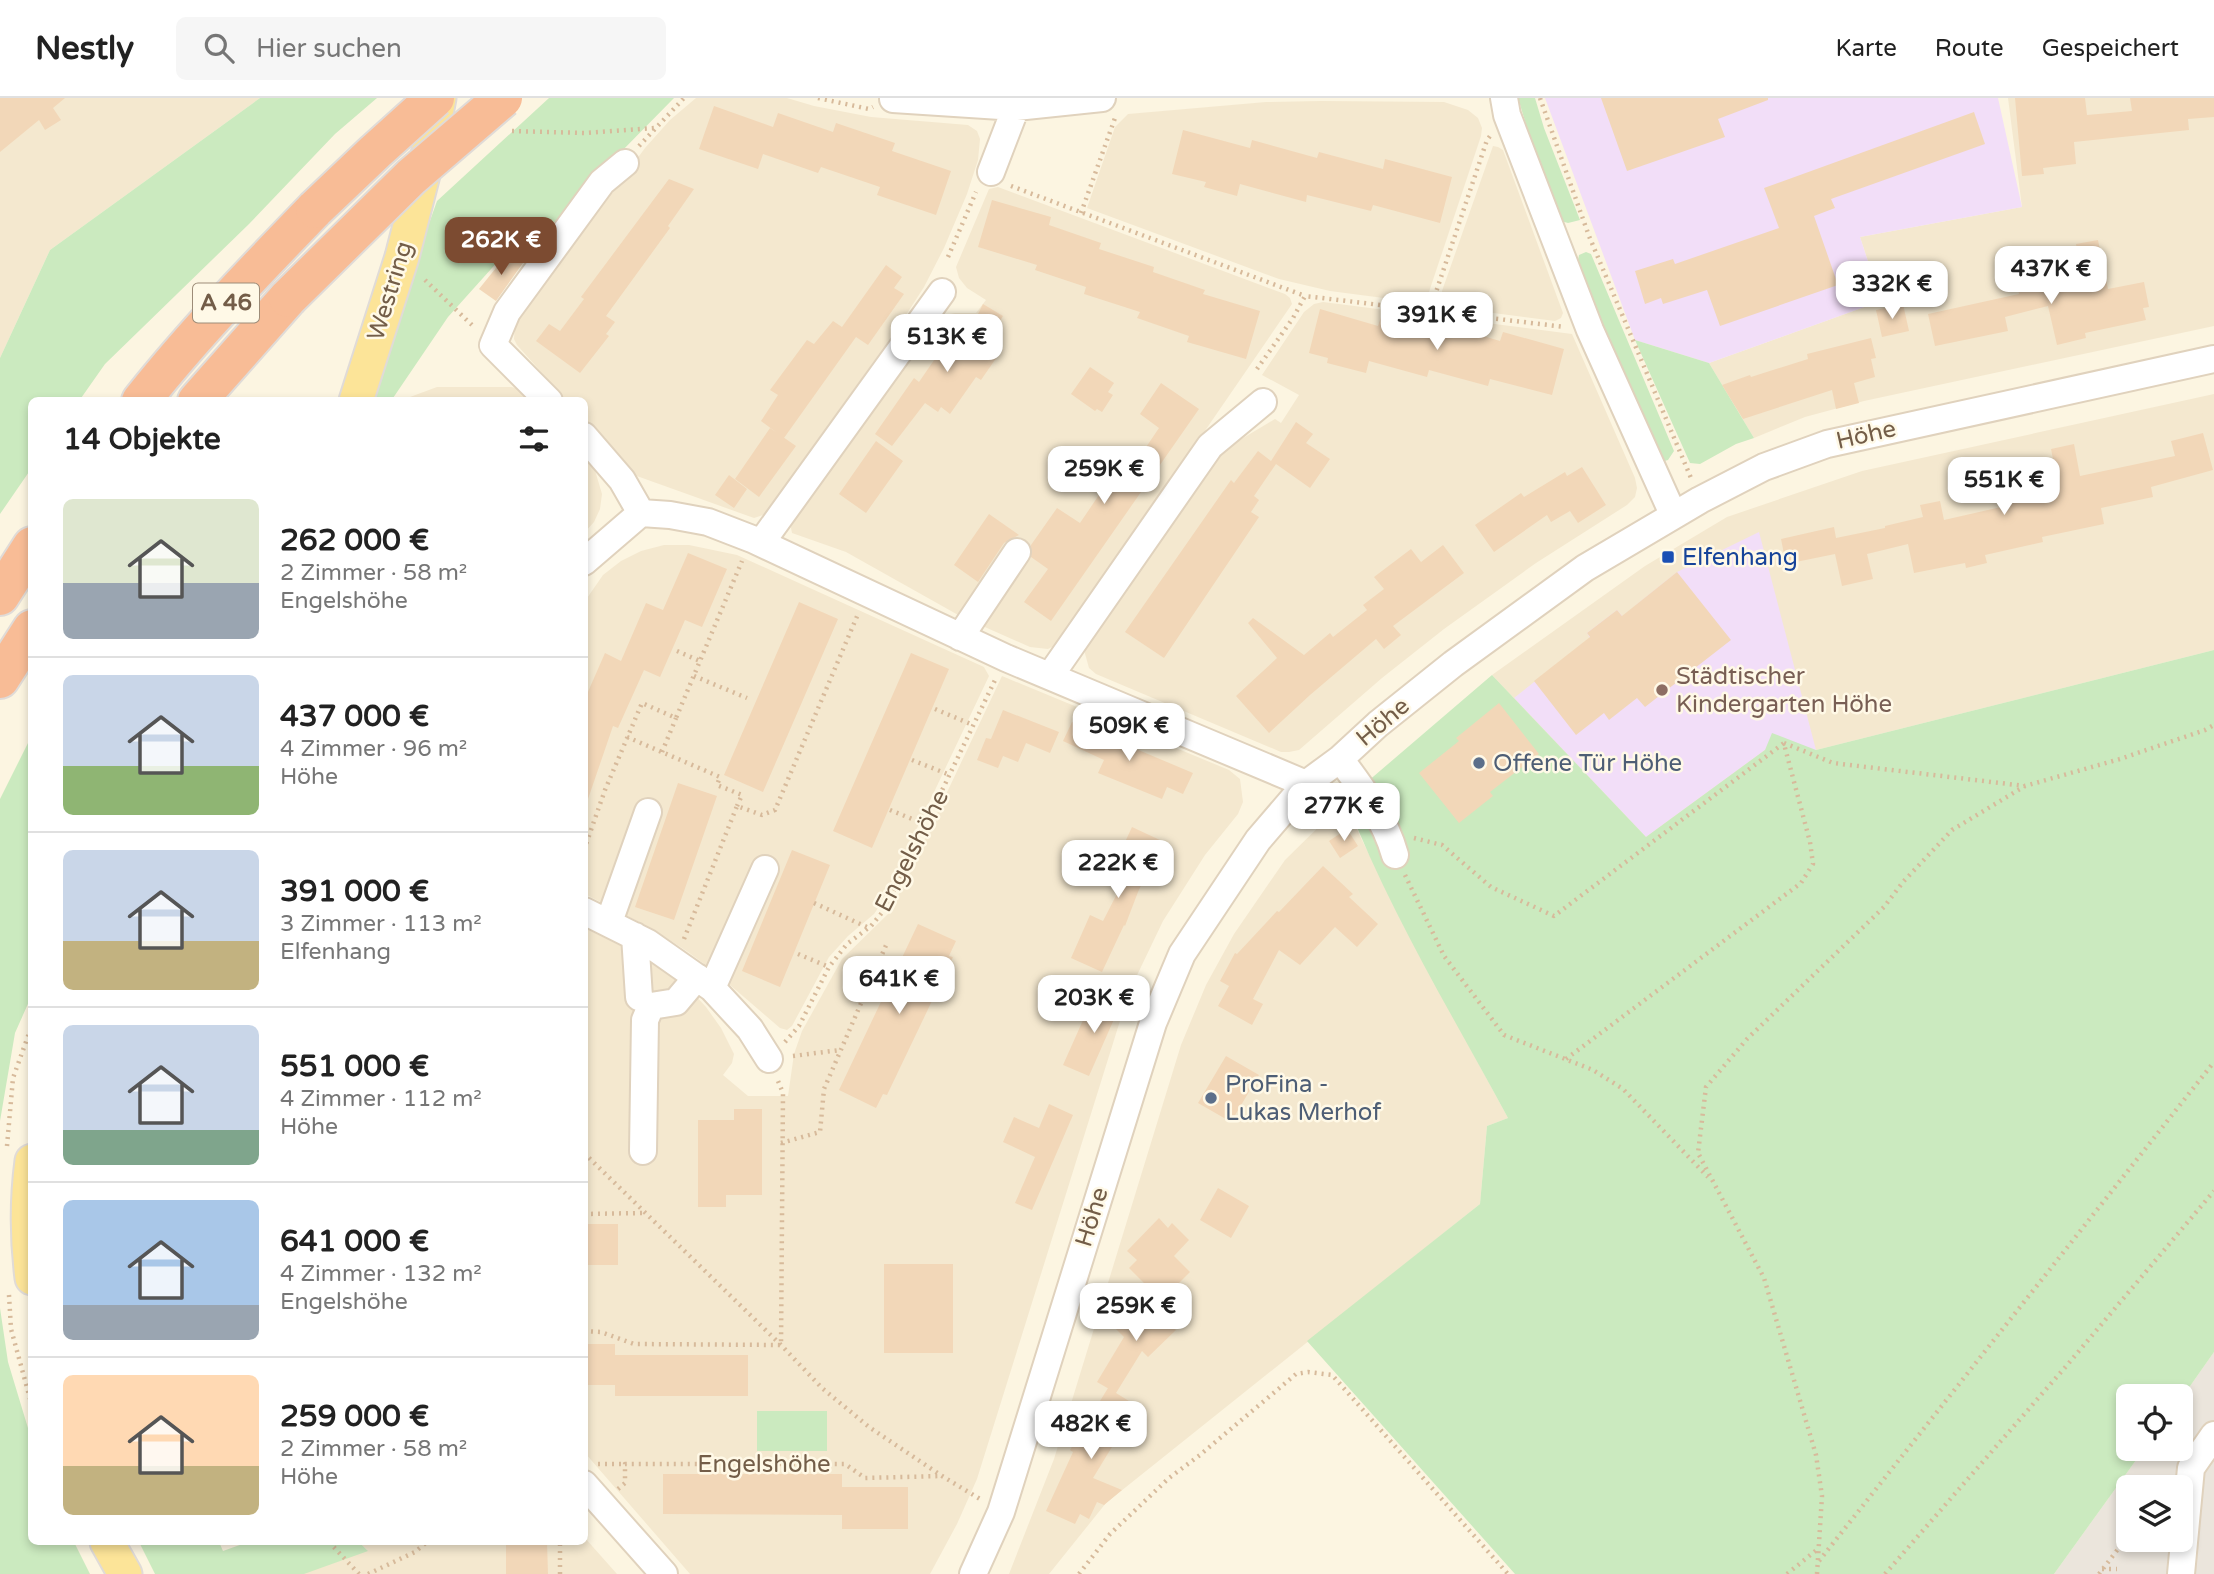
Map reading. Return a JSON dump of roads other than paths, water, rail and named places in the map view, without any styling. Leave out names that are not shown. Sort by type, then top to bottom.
[{"type":"highway","name":"A 46","points":[[144,397],[239,288],[315,209],[437,98]]},
{"type":"highway","name":"A 46","points":[[201,397],[288,298],[411,177],[506,114]]},
{"type":"highway","points":[[0,596],[28,552]]},
{"type":"highway","points":[[0,679],[28,635]]},
{"type":"main road","name":"Westring","points":[[357,397],[402,257],[428,155],[437,98]]},
{"type":"main road","points":[[109,1545],[125,1574]]},
{"type":"street","points":[[893,99],[1016,107],[1110,104]]},
{"type":"street","points":[[1505,106],[1590,330],[1673,514]]},
{"type":"street","points":[[992,181],[1016,107]]},
{"type":"street","points":[[545,397],[492,345],[507,312],[602,182],[625,163]]},
{"type":"street","points":[[756,541],[942,292]]},
{"type":"street","name":"Höhe","points":[[973,1574],[1001,1512],[1149,1036],[1182,954],[1258,840],[1306,784],[1340,759],[1378,724],[1453,664],[1586,568],[1673,514],[1764,467],[1827,444],[2214,359]]},
{"type":"street","points":[[1050,676],[1210,446],[1263,402]]},
{"type":"street","points":[[588,441],[622,481],[641,513]]},
{"type":"street","points":[[588,559],[641,513],[708,522],[756,541],[1006,658],[1306,784]]},
{"type":"street","points":[[960,637],[1017,552]]},
{"type":"street","points":[[1340,759],[1364,791],[1393,846]]},
{"type":"street","points":[[609,922],[648,812]]},
{"type":"street","points":[[643,1151],[645,1020],[650,1006],[676,1002],[705,983],[765,869]]},
{"type":"street","points":[[588,913],[635,936],[705,983],[728,1002],[769,1059]]},
{"type":"street","points":[[635,936],[639,997]]},
{"type":"street","points":[[2181,1574],[2190,1468],[2214,1435]]},
{"type":"street","points":[[588,1488],[664,1574]]},
{"type":"place","name":"Elfenhang","points":[[1668,557]]},
{"type":"place","name":"Städtischer Kindergarten Höhe","points":[[1662,690]]},
{"type":"place","name":"Offene Tür Höhe","points":[[1479,763]]},
{"type":"place","name":"ProFina - Lukas Merhof","points":[[1211,1098]]}]
